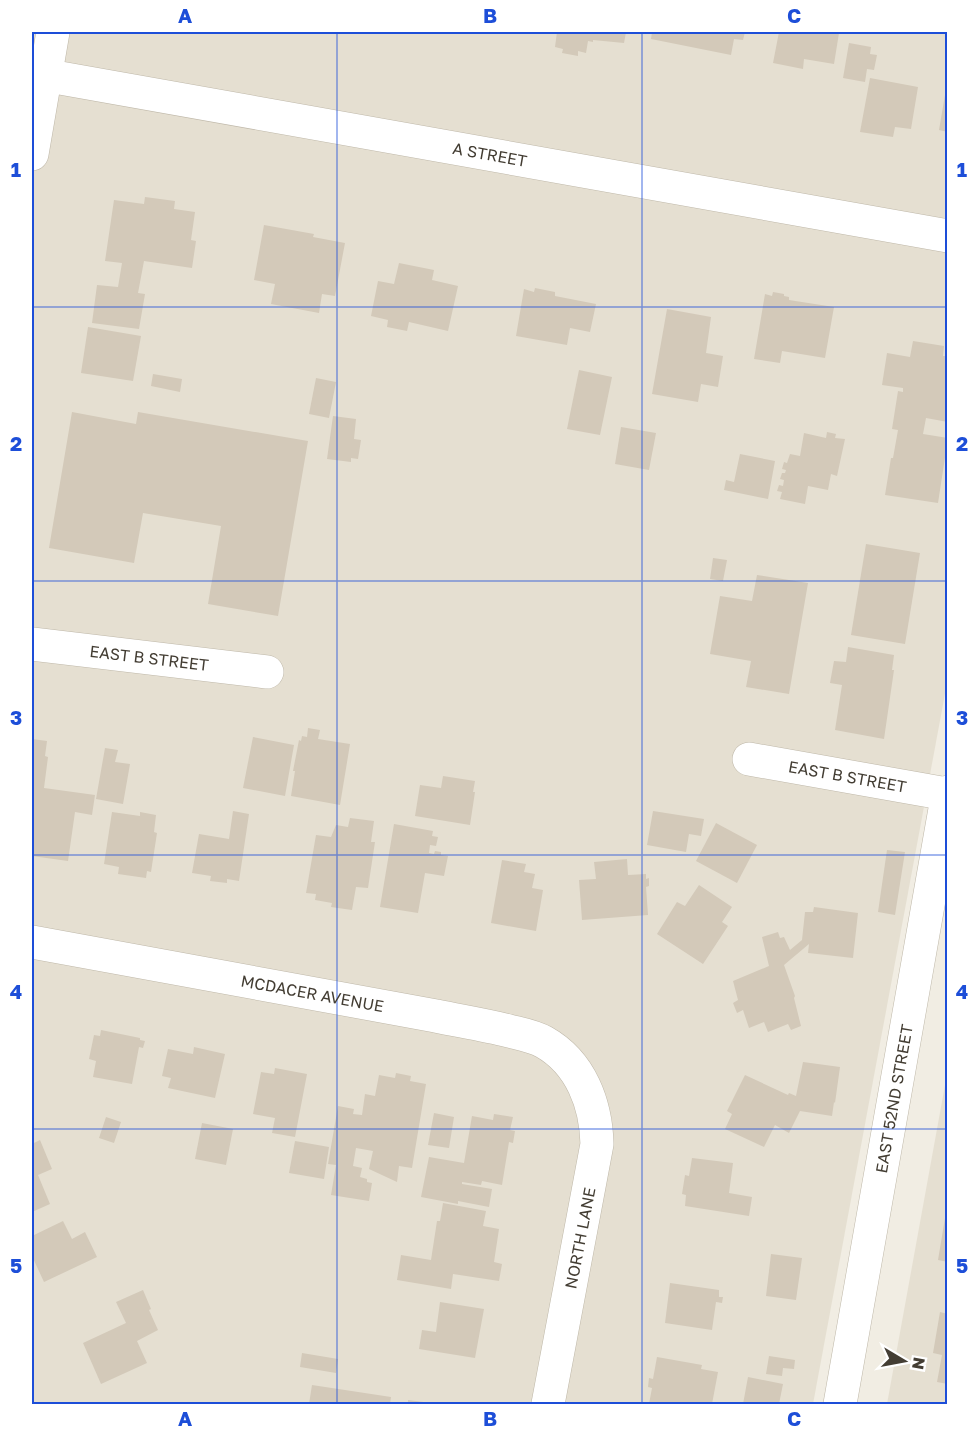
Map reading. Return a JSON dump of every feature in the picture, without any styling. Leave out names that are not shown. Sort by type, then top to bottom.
[{"type":"street","points":[[32,154],[38,74],[53,32]]},
{"type":"street","name":"A STREET","points":[[38,74],[948,236]]},
{"type":"street","name":"EAST B STREET","points":[[32,644],[267,672]]},
{"type":"street","name":"EAST B STREET","points":[[749,759],[947,793]]},
{"type":"street","name":"EAST 52ND STREET","points":[[840,1404],[947,793]]},
{"type":"street","name":"MCDACER AVENUE","points":[[32,942],[436,1016],[530,1036],[559,1053],[579,1074]]},
{"type":"street","name":"NORTH LANE","points":[[548,1404],[597,1144],[597,1130],[591,1102],[579,1074]]},
{"type":"shaded area","points":[[32,32],[947,32],[947,683],[813,1404],[32,1404]]},
{"type":"shaded area","points":[[947,1074],[947,1404],[887,1404]]},
{"type":"building","points":[[557,32],[626,32],[624,43],[588,41],[586,53],[578,51],[578,56],[562,53],[563,49],[555,47]]},
{"type":"building","points":[[652,32],[745,32],[743,40],[734,39],[731,55],[651,39]]},
{"type":"building","points":[[779,32],[839,33],[834,64],[804,59],[803,69],[773,63]]},
{"type":"building","points":[[849,43],[871,47],[870,54],[877,55],[874,70],[867,69],[865,82],[843,78]]},
{"type":"building","points":[[870,78],[918,87],[911,129],[895,127],[893,137],[860,132]]},
{"type":"building","points":[[946,89],[948,89],[948,132],[939,130]]},
{"type":"building","points":[[145,197],[175,201],[174,209],[195,212],[191,240],[196,241],[192,268],[144,261],[138,293],[145,294],[139,329],[92,323],[97,285],[118,287],[122,263],[105,261],[114,200],[144,204]]},
{"type":"building","points":[[264,225],[314,234],[313,237],[345,243],[335,296],[322,294],[319,313],[271,304],[275,284],[254,280]]},
{"type":"building","points":[[399,263],[434,270],[432,280],[458,286],[448,331],[409,322],[407,331],[387,327],[388,320],[371,316],[378,281],[394,284]]},
{"type":"building","points":[[535,288],[555,292],[555,296],[596,304],[590,332],[570,328],[567,345],[516,336],[524,289],[534,292]]},
{"type":"building","points":[[773,292],[784,294],[789,297],[789,300],[834,307],[825,358],[782,351],[780,363],[754,359],[765,294],[772,296]]},
{"type":"building","points":[[667,309],[711,317],[706,353],[723,356],[718,387],[701,384],[698,402],[652,394]]},
{"type":"building","points":[[88,327],[141,336],[133,381],[81,373]]},
{"type":"building","points":[[913,341],[944,346],[943,356],[948,356],[948,422],[926,418],[923,434],[948,438],[938,503],[885,495],[898,430],[892,429],[898,391],[903,392],[903,388],[882,385],[887,353],[910,357]]},
{"type":"building","points":[[579,370],[612,377],[600,435],[567,429]]},
{"type":"building","points":[[153,374],[182,379],[180,392],[151,386]]},
{"type":"building","points":[[316,378],[336,382],[329,418],[309,414]]},
{"type":"building","points":[[72,412],[136,424],[138,412],[308,441],[278,616],[208,604],[221,526],[143,513],[134,563],[49,548]]},
{"type":"building","points":[[333,416],[356,419],[354,439],[361,440],[358,459],[351,458],[351,462],[327,459]]},
{"type":"building","points":[[621,427],[656,433],[649,470],[615,464]]},
{"type":"building","points":[[827,432],[836,434],[835,438],[845,439],[837,476],[831,474],[828,490],[808,486],[805,504],[780,499],[782,492],[777,491],[779,485],[783,486],[784,480],[780,479],[786,470],[782,469],[784,462],[787,463],[790,454],[800,456],[804,433],[826,438]]},
{"type":"building","points":[[740,454],[775,461],[768,499],[724,490],[726,480],[734,482]]},
{"type":"building","points":[[866,544],[920,553],[905,644],[851,635]]},
{"type":"building","points":[[713,558],[727,560],[723,581],[710,579]]},
{"type":"building","points":[[757,575],[808,583],[789,694],[746,687],[751,661],[710,654],[720,596],[752,601]]},
{"type":"building","points":[[848,647],[894,655],[884,739],[835,730],[842,685],[830,683],[834,661],[846,662]]},
{"type":"building","points":[[308,728],[320,730],[318,739],[350,744],[340,805],[291,796],[299,740],[301,741],[302,736],[307,737]]},
{"type":"building","points":[[253,737],[294,745],[285,796],[243,788]]},
{"type":"building","points":[[32,739],[47,741],[45,756],[48,757],[44,788],[95,795],[92,815],[75,812],[68,861],[32,856]]},
{"type":"building","points":[[105,748],[118,750],[115,762],[130,764],[123,804],[96,799]]},
{"type":"building","points":[[443,776],[475,781],[470,825],[415,816],[420,785],[441,788]]},
{"type":"building","points":[[233,811],[249,814],[239,881],[227,879],[227,883],[210,881],[211,876],[192,873],[199,834],[229,839]]},
{"type":"building","points":[[653,811],[704,819],[701,836],[689,834],[686,852],[647,845]]},
{"type":"building","points":[[112,812],[140,816],[140,812],[156,815],[154,832],[157,833],[151,872],[147,871],[146,878],[118,874],[119,867],[104,864]]},
{"type":"building","points":[[350,818],[374,821],[371,842],[375,842],[368,888],[356,887],[352,910],[331,907],[332,903],[315,900],[316,894],[306,893],[316,835],[331,837],[336,825],[348,827]]},
{"type":"building","points":[[716,823],[757,845],[737,883],[696,861]]},
{"type":"building","points":[[394,824],[433,831],[432,836],[438,837],[436,846],[430,845],[429,853],[434,854],[435,851],[448,856],[444,876],[425,873],[418,913],[380,907]]},
{"type":"building","points":[[887,850],[905,852],[895,915],[878,912]]},
{"type":"building","points":[[627,859],[628,875],[646,874],[646,879],[649,878],[649,886],[646,887],[648,915],[582,920],[579,880],[596,879],[594,862]]},
{"type":"building","points":[[502,860],[526,864],[524,872],[535,874],[532,888],[543,890],[536,931],[491,923]]},
{"type":"building","points":[[699,885],[732,907],[722,922],[728,926],[703,964],[657,934],[677,902],[685,906]]},
{"type":"building","points":[[814,907],[858,913],[853,958],[808,953],[809,944],[784,965],[795,996],[801,1026],[791,1030],[788,1024],[768,1032],[764,1022],[749,1028],[743,1010],[737,1013],[733,1003],[738,1000],[733,981],[769,966],[762,937],[778,932],[780,938],[784,937],[790,950],[802,940],[805,912],[813,912]]},
{"type":"building","points":[[101,1030],[145,1041],[143,1048],[139,1047],[132,1084],[93,1077],[96,1061],[89,1059],[94,1035],[100,1036]]},
{"type":"building","points":[[194,1047],[225,1054],[215,1098],[168,1088],[171,1078],[162,1076],[168,1049],[193,1054]]},
{"type":"building","points":[[803,1062],[840,1067],[832,1116],[800,1111],[789,1133],[775,1125],[764,1147],[725,1129],[732,1114],[727,1111],[745,1075],[788,1095],[789,1093],[796,1096]]},
{"type":"building","points":[[275,1068],[307,1074],[295,1137],[272,1133],[275,1118],[253,1114],[261,1072],[274,1074]]},
{"type":"building","points":[[396,1073],[411,1076],[410,1081],[426,1084],[412,1168],[399,1166],[397,1182],[369,1169],[373,1151],[356,1148],[353,1166],[362,1168],[360,1177],[372,1183],[369,1201],[331,1195],[336,1165],[328,1164],[338,1106],[354,1109],[353,1114],[362,1115],[365,1094],[375,1096],[379,1075],[395,1078]]},
{"type":"building","points":[[434,1113],[454,1117],[449,1148],[428,1145]]},
{"type":"building","points":[[494,1114],[513,1117],[510,1130],[515,1131],[513,1143],[509,1142],[502,1185],[482,1181],[481,1185],[462,1182],[462,1184],[492,1189],[489,1207],[421,1197],[429,1157],[464,1163],[472,1116],[493,1120]]},
{"type":"building","points":[[106,1117],[121,1122],[114,1143],[99,1138]]},
{"type":"building","points":[[202,1123],[233,1129],[226,1165],[195,1159]]},
{"type":"building","points":[[40,1140],[52,1169],[38,1175],[50,1204],[32,1212],[32,1144]]},
{"type":"building","points":[[295,1141],[329,1147],[324,1179],[289,1173]]},
{"type":"building","points":[[692,1158],[733,1163],[729,1193],[752,1197],[749,1216],[685,1206],[686,1195],[682,1194],[685,1175],[689,1176]]},
{"type":"building","points":[[443,1203],[486,1211],[483,1226],[499,1229],[494,1262],[502,1264],[499,1281],[453,1274],[451,1289],[397,1280],[401,1255],[431,1260],[437,1221],[440,1221]]},
{"type":"building","points":[[946,1212],[948,1212],[948,1262],[938,1260]]},
{"type":"building","points":[[63,1221],[72,1239],[85,1232],[97,1257],[44,1282],[32,1256],[32,1236]]},
{"type":"building","points":[[771,1254],[802,1258],[796,1300],[766,1296]]},
{"type":"building","points":[[670,1283],[719,1290],[719,1297],[723,1297],[722,1303],[716,1302],[712,1330],[665,1323]]},
{"type":"building","points":[[143,1290],[158,1330],[137,1341],[147,1363],[101,1384],[83,1343],[126,1323],[116,1302]]},
{"type":"building","points":[[440,1302],[484,1309],[475,1358],[419,1349],[422,1330],[436,1332]]},
{"type":"building","points":[[940,1312],[948,1314],[948,1384],[937,1382],[942,1355],[933,1353]]},
{"type":"building","points":[[302,1353],[338,1359],[336,1373],[300,1367]]},
{"type":"building","points":[[769,1356],[795,1360],[794,1369],[783,1368],[782,1376],[766,1374]]},
{"type":"building","points":[[657,1357],[702,1365],[701,1369],[718,1372],[712,1404],[649,1404],[652,1388],[648,1387],[649,1378],[653,1379]]},
{"type":"building","points":[[748,1377],[783,1384],[779,1404],[743,1404]]},
{"type":"building","points":[[312,1385],[391,1397],[390,1404],[309,1404]]},
{"type":"building","points":[[408,1400],[431,1403],[431,1404],[408,1404]]}]
